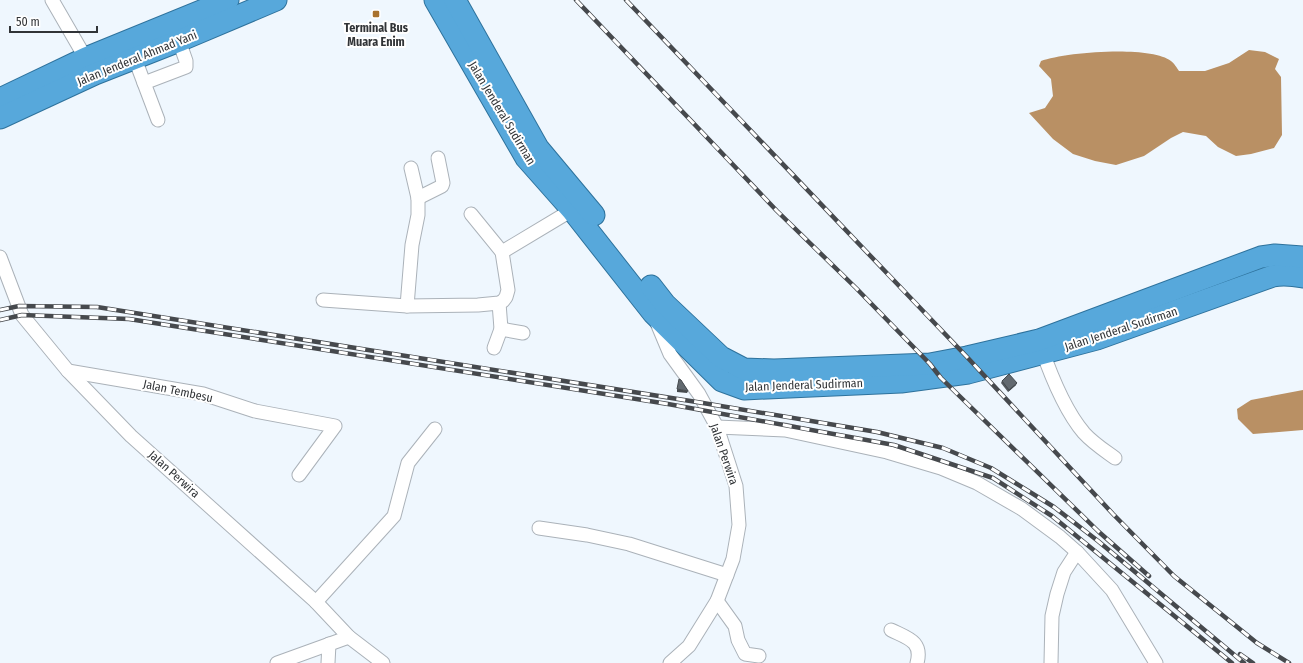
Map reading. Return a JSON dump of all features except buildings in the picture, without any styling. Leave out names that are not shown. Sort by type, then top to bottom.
[{"type":"highway","name":"Jalan Jenderal Ahmad Yani","points":[[0,118],[91,66],[228,0]]},
{"type":"highway","name":"Jalan Jenderal Ahmad Yani","points":[[0,99],[91,66],[135,59],[179,42],[276,0]]},
{"type":"highway","name":"Jalan Jenderal Sudirman","points":[[435,0],[526,158],[722,381],[744,388],[902,382],[941,378],[968,373],[1041,347],[1261,257],[1275,255],[1303,257]]},
{"type":"highway","name":"Jalan Jenderal Sudirman","points":[[455,0],[538,148],[584,202],[659,308]]},
{"type":"highway","name":"Jalan Jenderal Sudirman","points":[[1041,347],[1097,339],[1273,276],[1292,274],[1303,277]]},
{"type":"street","points":[[52,0],[91,66]]},
{"type":"street","points":[[144,83],[186,67],[186,61],[179,42]]},
{"type":"street","points":[[135,59],[158,120]]},
{"type":"street","points":[[418,198],[442,186],[443,182],[438,158]]},
{"type":"street","points":[[407,306],[412,244],[418,214],[418,198],[411,168]]},
{"type":"street","points":[[502,252],[572,210]]},
{"type":"street","points":[[323,300],[407,306],[478,305],[499,303],[503,301],[506,298],[508,290],[502,252],[471,214]]},
{"type":"street","name":"Jalan Perwira","points":[[0,257],[22,315],[68,371],[131,436],[316,602],[349,637],[383,663]]},
{"type":"street","points":[[494,348],[501,330],[499,303]]},
{"type":"street","name":"Jalan Perwira","points":[[659,308],[670,354],[718,426],[736,486],[739,525],[737,541],[727,575],[717,601],[690,646],[670,663]]},
{"type":"street","points":[[501,330],[523,333]]},
{"type":"street","points":[[1041,347],[1064,402],[1084,432],[1098,446],[1115,458]]},
{"type":"street","name":"Jalan Tembesu","points":[[68,371],[203,394],[255,411],[335,426],[299,475]]},
{"type":"street","points":[[718,426],[785,430],[886,452],[941,468],[977,483],[1022,509],[1060,537],[1077,552],[1112,590],[1156,663]]},
{"type":"street","points":[[316,602],[394,516],[408,463],[435,429]]},
{"type":"street","points":[[539,528],[587,535],[629,544],[727,575]]},
{"type":"street","points":[[1051,663],[1052,616],[1057,594],[1064,572],[1077,552]]},
{"type":"street","points":[[717,601],[735,626],[738,640],[745,654],[759,656]]},
{"type":"street","points":[[891,630],[914,642],[918,648],[917,663]]},
{"type":"street","points":[[276,663],[349,637]]},
{"type":"street","points":[[328,663],[329,644]]},
{"type":"shaded area","points":[[1249,50],[1265,52],[1279,59],[1275,69],[1281,77],[1282,135],[1274,148],[1236,156],[1218,147],[1206,136],[1183,132],[1144,156],[1116,165],[1095,161],[1073,154],[1053,139],[1029,113],[1045,108],[1053,96],[1051,79],[1039,66],[1041,61],[1087,53],[1146,53],[1161,56],[1172,62],[1179,71],[1205,71],[1229,63]]},
{"type":"shaded area","points":[[1303,390],[1303,430],[1253,434],[1238,419],[1237,409],[1251,400]]},
{"type":"railway","points":[[576,0],[777,211],[856,288],[930,364],[941,378],[1099,532],[1149,576]]},
{"type":"railway","points":[[626,0],[967,357],[1113,514],[1174,576],[1257,643],[1289,663]]},
{"type":"railway","points":[[0,310],[19,306],[97,307],[703,403],[877,432],[943,448],[991,468],[1054,507],[1098,541],[1244,663]]},
{"type":"railway","points":[[0,320],[22,315],[129,319],[668,404],[894,445],[993,478],[1052,516],[1232,663]]},
{"type":"railway","points":[[1240,654],[1253,663]]},
{"type":"place","name":"Terminal Bus Muara Enim","points":[[376,14]]}]
